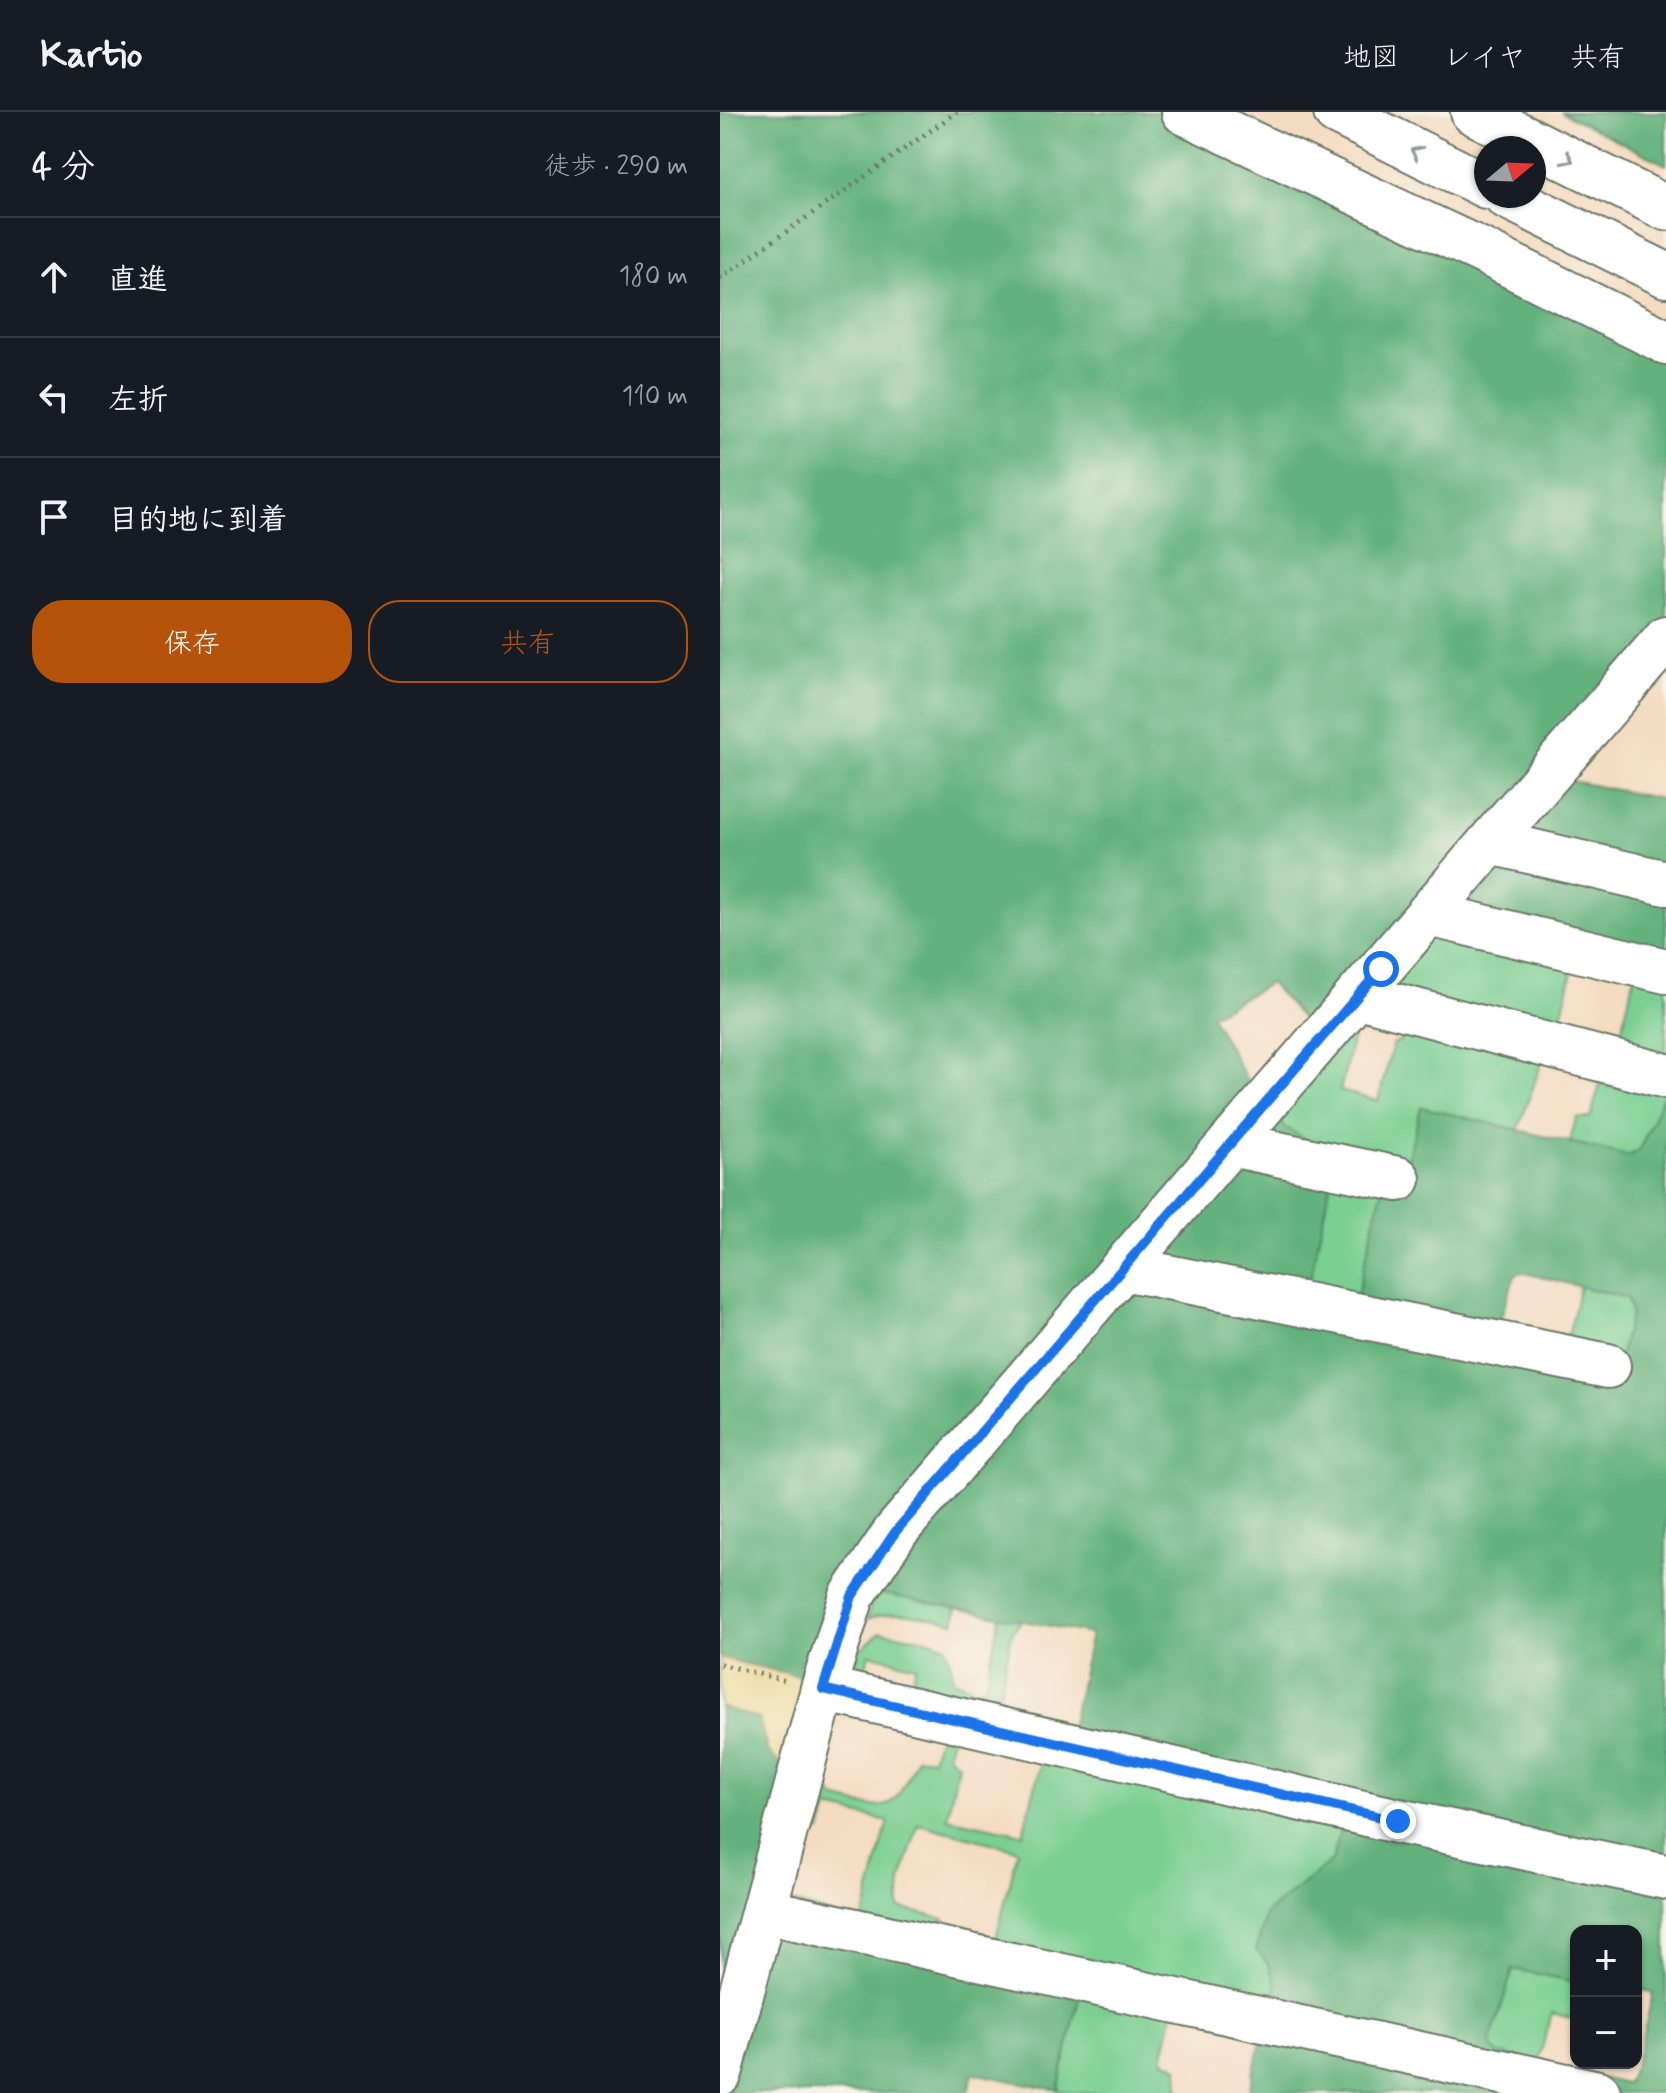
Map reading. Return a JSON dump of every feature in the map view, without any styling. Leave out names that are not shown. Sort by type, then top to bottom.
[{"type":"main road","points":[[1184,112],[1480,250],[1666,342]]},
{"type":"main road","points":[[1336,112],[1474,180]]},
{"type":"main road","points":[[1473,112],[1666,208]]},
{"type":"main road","points":[[1530,208],[1666,275]]},
{"type":"main road","points":[[720,2073],[823,1689],[852,1596],[896,1531],[1666,638]]},
{"type":"main road","points":[[1491,842],[1666,883]]},
{"type":"main road","points":[[1429,914],[1666,971]]},
{"type":"main road","points":[[1358,996],[1666,1076]]},
{"type":"main road","points":[[1230,1144],[1398,1179]]},
{"type":"main road","points":[[1123,1268],[1608,1366]]},
{"type":"main road","points":[[823,1689],[1398,1821],[1666,1877]]},
{"type":"main road","points":[[764,1911],[1598,2093]]},
{"type":"path","points":[[720,278],[957,112]]},
{"type":"path","points":[[720,1664],[823,1689]]},
{"type":"green space","points":[[720,112],[1164,112],[1666,350],[1666,624],[1557,778],[1666,800],[1666,962],[1428,907],[1313,1031],[1270,983],[1211,1015],[1256,1096],[1279,1107],[1284,1127],[1320,1147],[1332,1176],[1303,1313],[1613,1379],[1631,1314],[1627,1298],[1521,1272],[1515,1275],[1497,1329],[1356,1300],[1383,1185],[1400,1190],[1421,1107],[1628,1156],[1639,1151],[1666,1090],[1666,2093],[1248,2093],[1276,1984],[1269,1965],[1256,1950],[1266,1913],[1333,1860],[1345,1808],[1069,1737],[1091,1634],[873,1592],[816,1680],[720,1658]]},
{"type":"green space","points":[[1561,112],[1666,112],[1666,165]]},
{"type":"green space","points":[[1430,925],[1575,961],[1556,1036],[1378,993]]},
{"type":"green space","points":[[1635,973],[1666,981],[1666,1063],[1617,1050]]},
{"type":"green space","points":[[1360,1012],[1396,1016],[1392,1029],[1366,1022],[1354,1031],[1340,1091],[1378,1101],[1393,1044],[1400,1041],[1410,1022],[1545,1053],[1518,1130],[1421,1107],[1400,1190],[1383,1186],[1356,1300],[1308,1290],[1320,1147],[1284,1127],[1279,1107]]},
{"type":"green space","points":[[1605,1068],[1666,1090],[1639,1151],[1628,1156],[1570,1142],[1576,1118],[1590,1118]]},
{"type":"green space","points":[[1580,1286],[1627,1298],[1631,1314],[1620,1355],[1562,1338],[1569,1333]]},
{"type":"green space","points":[[873,1592],[957,1607],[954,1623],[900,1614],[868,1619]]},
{"type":"green space","points":[[1000,1615],[1022,1620],[1012,1632],[995,1719],[847,1686],[860,1650],[880,1632],[927,1639],[946,1646],[953,1680],[976,1689],[985,1686]],"holes":[[[869,1654],[916,1666],[909,1690],[863,1679]]]},
{"type":"green space","points":[[720,1706],[759,1719],[768,1751],[791,1775],[780,1899],[1081,1989],[1058,2090],[973,2073],[968,2093],[720,2093]]},
{"type":"green space","points":[[941,1729],[953,1731],[948,1755],[958,1764],[947,1818],[1023,1834],[1044,1751],[1342,1819],[1333,1860],[1269,1965],[1276,1984],[1269,2012],[993,1950],[1018,1850],[918,1824],[901,1881],[899,1908],[944,1919],[939,1938],[863,1919],[888,1821],[828,1808],[821,1832],[799,1829],[819,1756],[829,1755],[825,1765],[831,1778],[829,1789],[834,1798],[880,1806],[895,1799],[917,1757],[932,1759]]},
{"type":"green space","points":[[1513,1968],[1570,1981],[1570,2018],[1552,2013],[1538,2062],[1497,2053],[1490,2043]]},
{"type":"green space","points":[[1081,1989],[1174,2008],[1162,2059],[1178,2067],[1179,2093],[1070,2093],[1058,2090]]},
{"type":"sand","points":[[720,1658],[816,1680],[791,1775],[768,1751],[759,1719],[720,1706]]},
{"type":"route","points":[[1381,969],[896,1531],[852,1596],[823,1689],[1398,1821]]}]
